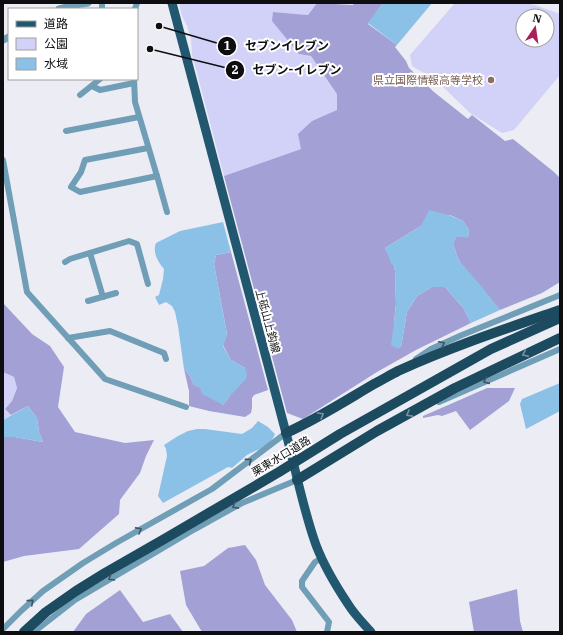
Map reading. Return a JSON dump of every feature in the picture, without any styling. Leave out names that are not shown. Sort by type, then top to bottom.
[{"type":"highway","points":[[286,433],[306,424],[397,372],[442,352],[560,310]]},
{"type":"highway","name":"栗東水口道路","points":[[24,632],[46,612],[76,591],[279,472],[340,434],[490,349],[560,318]]},
{"type":"highway","points":[[297,480],[348,448],[455,388],[560,338]]},
{"type":"main road","name":"上砥山上鈎線","points":[[172,3],[293,458],[308,522],[322,558],[339,591],[349,606],[371,632]]},
{"type":"street","points":[[63,8],[88,3]]},
{"type":"street","points":[[80,95],[99,80]]},
{"type":"street","points":[[92,86],[100,90],[134,81],[135,102],[167,212]]},
{"type":"street","points":[[66,131],[139,117]]},
{"type":"street","points":[[148,148],[85,160],[81,172],[71,187],[80,192],[157,176]]},
{"type":"street","points":[[3,160],[27,292],[105,379],[186,407]]},
{"type":"street","points":[[65,262],[70,259],[129,242],[137,244],[148,284]]},
{"type":"street","points":[[90,253],[103,297]]},
{"type":"street","points":[[88,302],[116,293]]},
{"type":"street","points":[[397,372],[431,350],[456,338],[560,295]]},
{"type":"street","points":[[68,338],[110,331],[164,353],[166,359]]},
{"type":"street","points":[[427,404],[438,402],[560,349]]},
{"type":"street","points":[[3,629],[43,592],[83,563],[212,489],[286,433]]},
{"type":"street","points":[[34,632],[75,600],[195,529],[242,503],[297,480]]},
{"type":"street","points":[[322,558],[315,562],[302,582],[302,587],[329,622],[327,632]]},
{"type":"green space","points":[[179,3],[317,3],[308,15],[273,12],[299,54],[311,56],[338,94],[337,111],[312,121],[301,149],[224,176],[192,54],[191,39],[182,16]]},
{"type":"green space","name":"県立国際情報高等学校","points":[[455,3],[526,3],[543,8],[515,8],[515,48],[555,48],[555,12],[560,14],[560,75],[514,130],[502,133],[470,113],[436,80],[412,66],[410,55]]},
{"type":"green space","points":[[3,372],[14,377],[17,388],[12,401],[5,409],[11,415],[3,420]]},
{"type":"shaded area","points":[[317,3],[353,5],[354,3],[383,3],[368,24],[397,45],[395,47],[406,61],[409,68],[434,92],[468,119],[472,115],[505,141],[513,139],[560,178],[560,282],[542,293],[500,310],[459,261],[453,244],[456,236],[468,237],[469,230],[463,221],[450,215],[421,226],[385,248],[395,271],[396,304],[394,323],[401,347],[407,312],[417,296],[432,287],[445,287],[463,307],[471,323],[416,350],[377,372],[303,419],[287,413],[224,176],[301,149],[298,134],[312,121],[337,110],[337,94],[311,56],[299,54],[272,21],[273,12],[308,15]]},
{"type":"shaded area","points":[[231,252],[268,390],[254,395],[252,398],[251,413],[245,417],[189,406],[189,391],[184,369],[190,376],[194,385],[200,387],[223,405],[245,368],[231,360],[223,345],[227,334],[214,264],[216,255]]},
{"type":"shaded area","points":[[3,303],[32,334],[50,346],[64,367],[58,407],[75,432],[125,443],[154,440],[140,473],[120,500],[119,514],[79,549],[24,556],[3,562],[3,437],[15,437],[43,442],[39,432],[37,418],[28,406],[11,415],[5,409],[12,401],[17,388],[14,377],[3,372]]},
{"type":"shaded area","points":[[487,388],[515,388],[509,401],[470,430],[456,411],[442,416],[438,415],[423,418],[423,416]]},
{"type":"shaded area","points":[[245,545],[256,560],[265,585],[292,620],[297,632],[202,632],[186,605],[180,571],[204,566],[228,548]]},
{"type":"shaded area","points":[[517,589],[520,621],[523,632],[474,632],[469,602]]},
{"type":"shaded area","points":[[120,590],[143,622],[170,614],[183,632],[73,632],[86,614]]},
{"type":"water","points":[[383,3],[432,3],[397,45],[368,23]]},
{"type":"water","points":[[429,210],[449,215],[463,221],[469,230],[468,238],[457,236],[453,244],[459,261],[500,310],[471,323],[463,307],[445,287],[432,287],[417,296],[407,312],[401,347],[398,349],[391,345],[396,304],[395,271],[385,248],[421,226]]},
{"type":"water","points":[[223,222],[231,252],[216,255],[214,264],[227,334],[223,346],[231,360],[245,368],[247,374],[246,379],[223,405],[202,394],[200,388],[194,385],[190,376],[184,369],[175,312],[172,306],[166,302],[159,305],[155,297],[159,295],[164,269],[155,253],[155,246],[156,243],[180,231]]},
{"type":"water","points":[[560,383],[560,411],[526,429],[520,404],[522,399]]},
{"type":"water","points":[[28,406],[37,418],[39,432],[43,442],[15,437],[3,437],[3,420]]},
{"type":"water","points":[[258,421],[268,427],[275,434],[267,445],[247,455],[232,468],[228,467],[163,503],[158,496],[167,456],[164,445],[188,431],[197,429],[242,434],[252,428]]},
{"type":"place","name":"セブンイレブン","points":[[159,26]]},
{"type":"place","name":"セブン-イレブン","points":[[150,49]]},
{"type":"place","name":"県立国際情報高等学校","points":[[491,80]]}]
